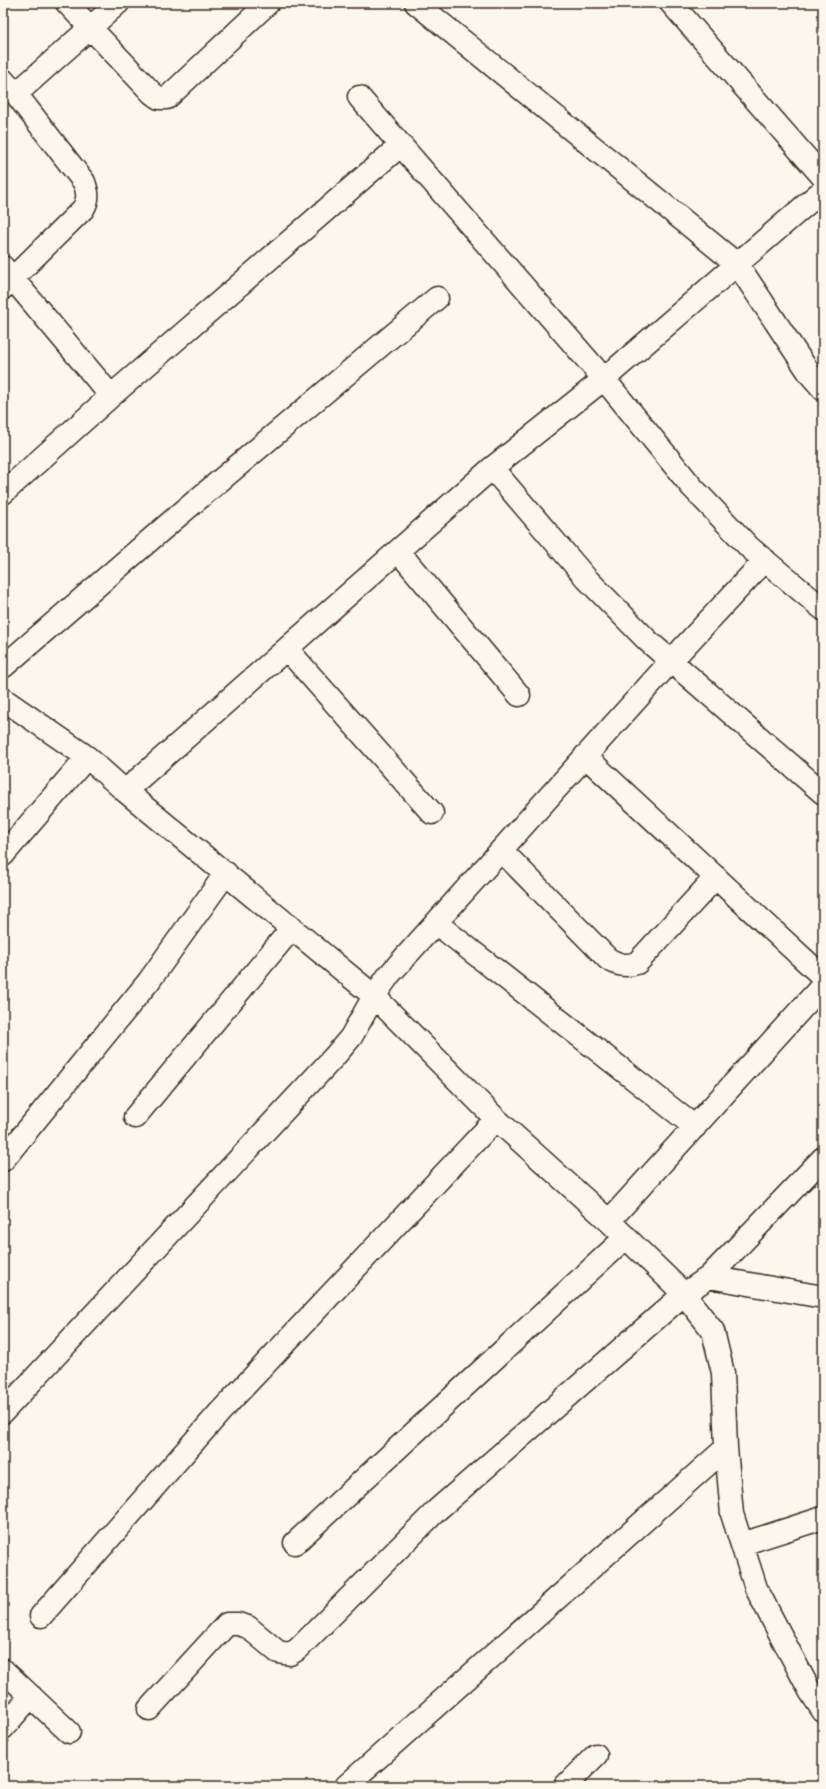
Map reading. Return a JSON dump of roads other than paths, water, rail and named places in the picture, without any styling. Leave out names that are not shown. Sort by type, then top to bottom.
[{"type":"street","points":[[67,3],[152,93],[159,98],[167,98],[268,3]]},
{"type":"street","points":[[111,396],[6,278],[83,208],[88,200],[88,191],[84,182],[9,87],[90,28],[118,3]]},
{"type":"street","points":[[416,3],[738,265],[810,374],[823,389]]},
{"type":"street","points":[[671,3],[823,177]]},
{"type":"street","points":[[359,97],[604,380],[692,487],[750,548],[823,609]]},
{"type":"street","points":[[3,493],[111,396],[401,145]]},
{"type":"street","points":[[124,791],[492,468],[604,380],[823,190]]},
{"type":"street","points":[[3,667],[172,521],[437,298]]},
{"type":"street","points":[[492,468],[586,578],[648,641],[823,793]]},
{"type":"street","points":[[398,551],[519,695]]},
{"type":"street","points":[[3,1412],[334,1057],[351,1037],[374,996],[389,975],[671,661],[765,560]]},
{"type":"street","points":[[286,649],[432,813]]},
{"type":"street","points":[[3,699],[87,758],[124,791],[226,873],[374,996],[496,1119],[609,1221],[684,1294],[713,1331],[723,1373],[726,1448],[732,1514],[756,1588],[810,1692],[823,1711]]},
{"type":"street","points":[[585,756],[823,977]]},
{"type":"street","points":[[3,855],[87,758]]},
{"type":"street","points":[[501,850],[608,959],[619,965],[629,966],[637,963],[716,877]]},
{"type":"street","points":[[3,1160],[149,981],[226,873]]},
{"type":"street","points":[[436,923],[695,1126]]},
{"type":"street","points":[[135,1117],[292,928]]},
{"type":"street","points":[[609,1221],[823,985]]},
{"type":"street","points":[[41,1616],[220,1412],[496,1119]]},
{"type":"street","points":[[149,1709],[227,1624],[238,1624],[248,1627],[278,1652],[290,1654],[298,1649],[437,1510],[684,1294],[709,1277],[823,1158]]},
{"type":"street","points":[[295,1543],[626,1237]]},
{"type":"street","points":[[709,1277],[823,1297]]},
{"type":"street","points":[[346,1786],[726,1448]]},
{"type":"street","points":[[742,1544],[823,1518]]},
{"type":"street","points":[[3,1670],[68,1732]]},
{"type":"street","points":[[3,1728],[31,1696]]},
{"type":"street","points":[[564,1786],[596,1755]]}]
